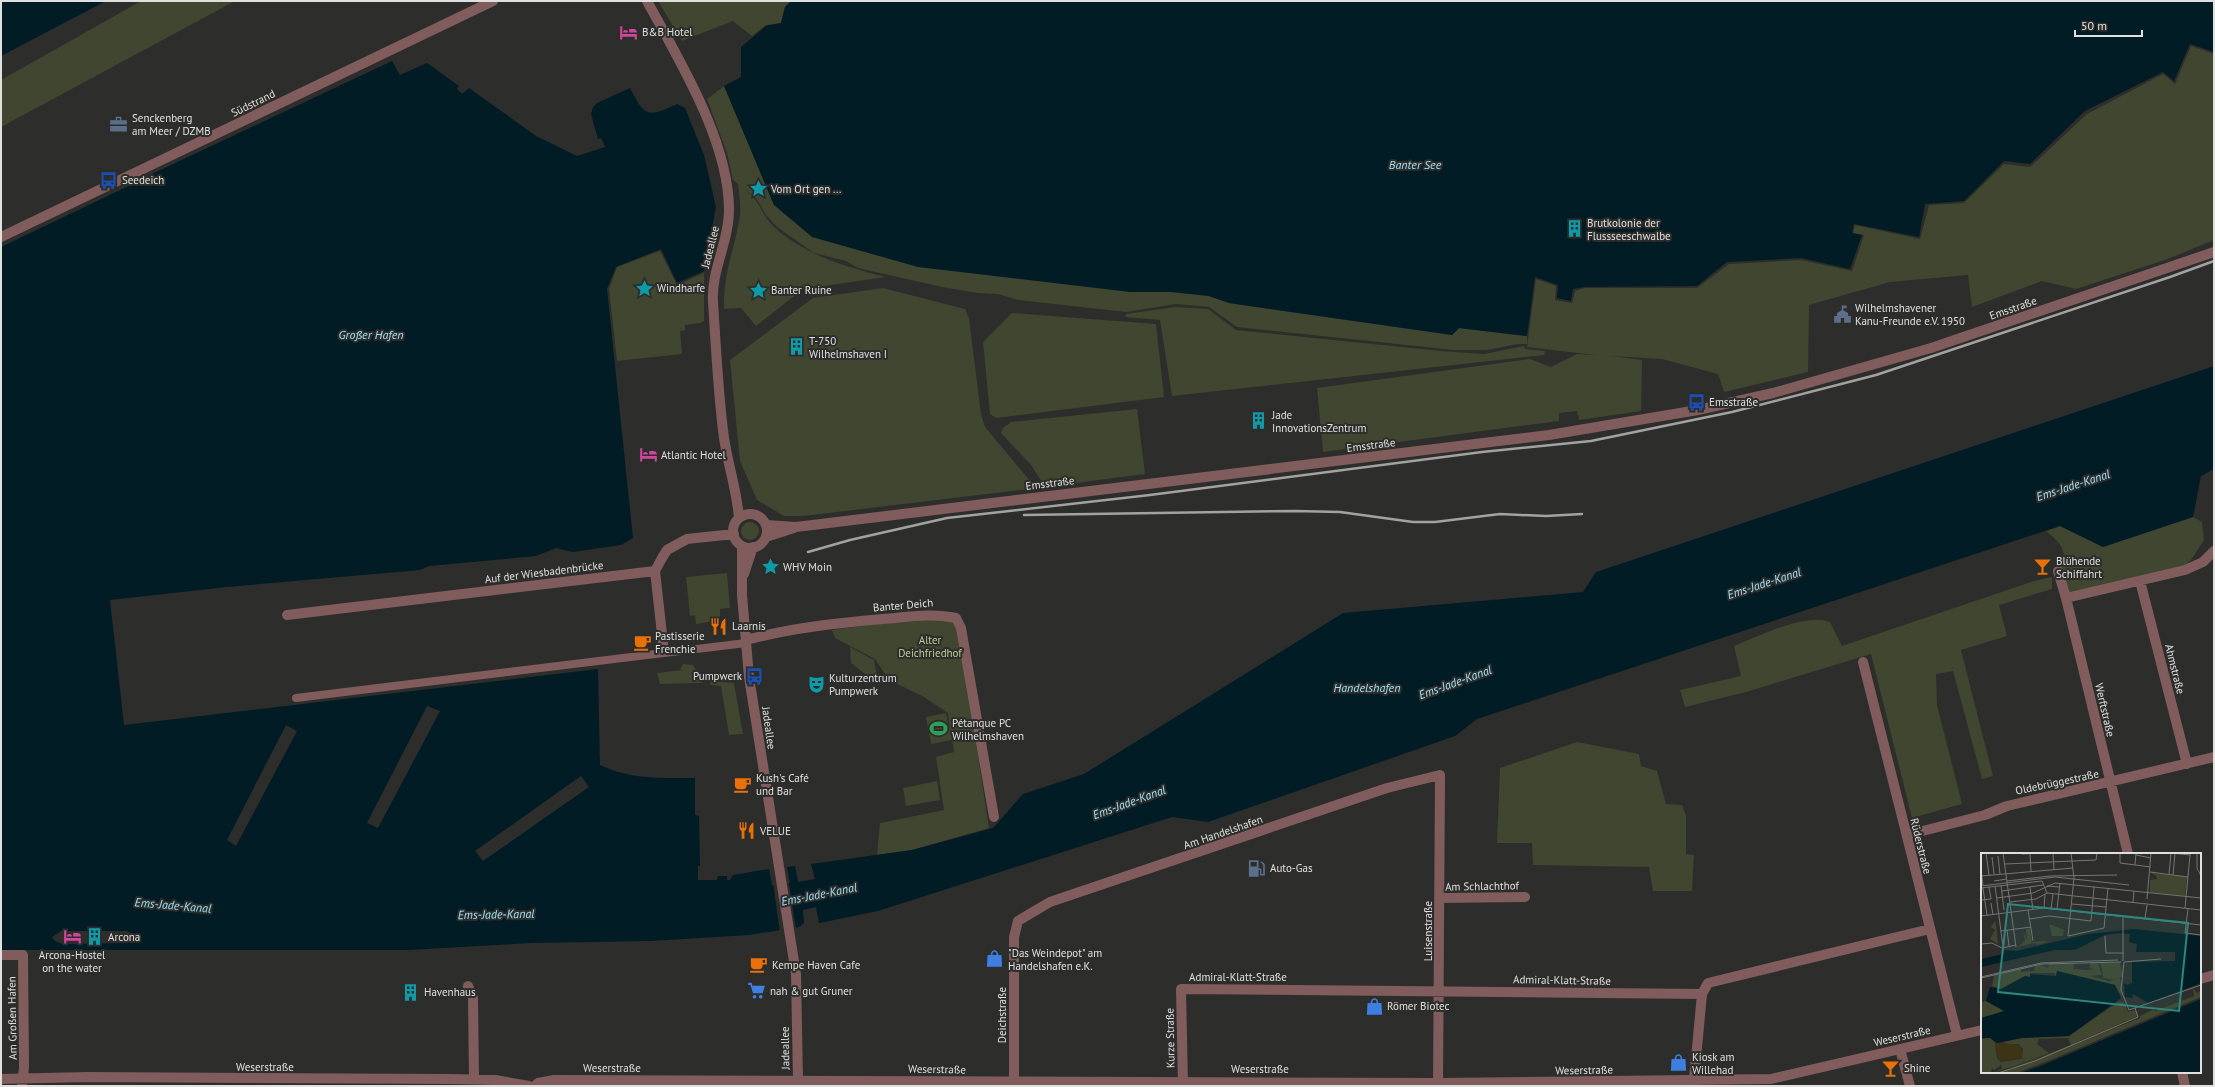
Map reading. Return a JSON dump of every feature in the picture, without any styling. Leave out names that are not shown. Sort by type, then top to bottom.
[{"type":"street","name":"Südstrand","points":[[1,237],[493,1]]},
{"type":"street","name":"Jadeallee","points":[[646,1],[696,96],[713,137],[726,180],[729,221],[715,273],[712,298],[724,437],[739,518]]},
{"type":"street","name":"Emsstraße","points":[[766,525],[796,527],[1550,435],[1690,412],[1774,393],[1930,348],[2214,252]]},
{"type":"street","name":"Jadeallee","points":[[735,491],[750,514]]},
{"type":"street","points":[[750,514],[760,517],[766,525],[766,537],[761,544],[753,547],[742,546],[734,534],[734,526],[739,518],[750,514]]},
{"type":"street","name":"Emsstraße","points":[[766,537],[796,527]]},
{"type":"street","points":[[664,652],[655,571],[667,550],[687,539],[734,534]]},
{"type":"street","name":"Jadeallee","points":[[742,546],[742,595],[755,723],[796,974],[798,1083]]},
{"type":"street","name":"Jadeallee","points":[[743,576],[753,547]]},
{"type":"street","points":[[2066,598],[2185,570],[2203,562],[2214,553]]},
{"type":"street","name":"Auf der Wiesbadenbrücke","points":[[287,615],[655,571]]},
{"type":"street","name":"Werftstraße","points":[[2058,571],[2066,598],[2128,853]]},
{"type":"street","name":"Ahmstraße","points":[[2140,581],[2187,764]]},
{"type":"street","name":"Banter Deich","points":[[746,641],[799,628],[844,623],[938,614],[956,618],[961,628],[994,816]]},
{"type":"street","points":[[296,698],[746,641]]},
{"type":"street","name":"Rüderstraße","points":[[1863,662],[1957,1035]]},
{"type":"street","name":"Oldebrüggestraße","points":[[1906,835],[1985,815],[2007,806],[2110,783],[2214,757]]},
{"type":"street","name":"Luisenstraße","points":[[1438,1084],[1440,990],[1440,775]]},
{"type":"street","name":"Am Handelshafen","points":[[1018,921],[1050,902],[1387,788],[1440,775]]},
{"type":"street","name":"Am Schlachthof","points":[[1440,898],[1525,897]]},
{"type":"street","name":"Deichstraße","points":[[1014,1084],[1014,937],[1018,921]]},
{"type":"street","points":[[1688,1082],[1702,994],[1708,983],[1930,929]]},
{"type":"street","name":"Am Großen Hafen","points":[[1,955],[23,955],[24,1067],[22,1083]]},
{"type":"street","points":[[2201,979],[2214,975]]},
{"type":"street","points":[[468,986],[472,998],[474,1079]]},
{"type":"street","name":"Admiral-Klatt-Straße","points":[[1181,989],[1440,990],[1702,994]]},
{"type":"street","name":"Kurze Straße","points":[[1181,989],[1183,1083]]},
{"type":"street","name":"Weserstraße","points":[[535,1086],[538,1083],[554,1080],[1014,1084],[1771,1083],[1900,1049],[1981,1030]]},
{"type":"street","points":[[1900,1049],[1910,1086]]},
{"type":"street","points":[[2182,1073],[2185,1086]]},
{"type":"street","name":"Weserstraße","points":[[1,1079],[22,1083],[87,1077],[474,1079],[511,1082],[529,1086]]},
{"type":"green space","points":[[141,1],[235,1],[1,127],[1,80]]},
{"type":"green space","points":[[658,1],[791,1],[785,7],[781,23],[766,25],[752,36],[733,21],[682,41]]},
{"type":"green space","points":[[2191,46],[2214,54],[2214,240],[2165,260],[2076,289],[2042,281],[1972,307],[1968,275],[1890,282],[1809,305],[1808,372],[1724,392],[1718,374],[1662,359],[1611,356],[1642,360],[1641,411],[1579,420],[1577,411],[1559,413],[1559,421],[1323,452],[1317,388],[1530,359],[1551,367],[1577,354],[1595,355],[1527,347],[1536,279],[1556,286],[1555,300],[1572,303],[1575,291],[1584,288],[1697,288],[1729,264],[1801,260],[1852,271],[1864,235],[1853,233],[1855,225],[1920,239],[1929,205],[1964,203],[2004,164],[2030,167],[2087,114],[2163,74],[2175,84]]},
{"type":"green space","points":[[724,86],[774,205],[1172,292],[1209,296],[1229,303],[1452,335],[1459,328],[1527,336],[1527,344],[1518,344],[1487,350],[1454,350],[1237,327],[1209,307],[1176,304],[1126,312],[1018,300],[998,294],[977,293],[942,287],[858,268],[846,261],[814,253],[777,227],[766,215],[756,198],[733,180],[727,153],[707,99]]},
{"type":"green space","points":[[738,184],[754,198],[773,226],[798,245],[826,259],[886,277],[803,289],[756,326],[741,308],[724,309],[725,283],[740,215]]},
{"type":"green space","points":[[660,251],[677,285],[704,273],[704,321],[685,325],[685,330],[680,331],[682,354],[617,361],[609,289],[617,267]]},
{"type":"green space","points":[[883,288],[965,309],[969,318],[981,414],[985,427],[1036,488],[804,516],[784,516],[757,500],[740,461],[730,360],[813,298]]},
{"type":"green space","points":[[1175,307],[1208,309],[1236,330],[1484,354],[1524,346],[1525,349],[1545,351],[1544,355],[1172,396],[1160,320],[1125,317],[1126,314]]},
{"type":"green space","points":[[1012,313],[1156,324],[1164,397],[996,418],[990,414],[983,342]]},
{"type":"green space","points":[[1137,409],[1145,474],[1045,487],[1031,465],[1001,433],[1003,428],[1011,422]]},
{"type":"green space","points":[[2193,517],[2202,522],[2204,540],[2191,560],[2183,567],[2070,595],[2059,571],[2064,558],[2062,548],[2059,543],[2046,531],[2060,526],[2103,547]]},
{"type":"green space","points":[[750,522],[756,525],[759,531],[756,537],[750,540],[744,537],[741,531],[744,525]]},
{"type":"green space","points":[[727,573],[730,608],[720,609],[720,620],[696,624],[695,615],[690,616],[686,577]]},
{"type":"green space","points":[[2052,577],[2052,589],[1999,605],[2007,636],[1961,650],[1993,776],[1982,779],[1953,671],[1936,674],[1937,705],[1962,804],[1912,818],[1871,654],[1746,692],[1685,707],[1680,690],[1741,676],[1734,646],[1782,627],[1808,620],[1830,622],[1842,646],[2034,581]]},
{"type":"green space","name":"Alter Deichfriedhof","points":[[937,616],[953,620],[959,630],[989,828],[912,850],[877,855],[880,823],[944,810],[936,757],[954,752],[952,740],[931,744],[926,717],[946,713],[950,732],[948,713],[924,697],[889,680],[875,659],[835,638],[832,630]]},
{"type":"green space","points":[[850,647],[874,660],[877,676],[865,674],[851,663]]},
{"type":"green space","points":[[683,664],[693,665],[702,683],[660,684],[657,673],[683,670],[680,669]]},
{"type":"green space","points":[[711,681],[734,683],[743,734],[729,735],[721,686],[710,685]]},
{"type":"green space","points":[[1577,742],[1639,754],[1641,766],[1657,771],[1666,804],[1682,805],[1686,815],[1686,854],[1694,855],[1692,891],[1653,891],[1649,867],[1533,865],[1532,843],[1497,843],[1500,768]]},
{"type":"green space","points":[[937,781],[940,800],[906,806],[903,788]]},
{"type":"water","points":[[1,1],[106,1],[1,56]]},
{"type":"water","name":"Banter See","points":[[791,1],[2214,1],[2214,52],[2190,44],[2174,81],[2163,72],[2085,111],[2030,164],[2004,161],[1964,201],[1925,204],[1919,237],[1854,224],[1852,233],[1862,235],[1850,269],[1801,258],[1727,262],[1697,286],[1585,287],[1573,289],[1571,301],[1557,298],[1558,285],[1535,277],[1527,336],[1459,328],[1452,335],[1229,303],[1209,296],[1172,292],[1130,292],[918,267],[812,237],[774,205],[724,86],[741,77],[741,47],[766,26],[781,23],[785,7]]},
{"type":"water","name":"Großer Hafen","points":[[392,61],[400,75],[427,63],[459,86],[457,89],[462,94],[469,88],[536,136],[577,156],[605,147],[601,138],[598,139],[591,114],[593,107],[597,103],[630,88],[639,105],[648,112],[653,113],[677,104],[685,108],[704,155],[716,207],[704,271],[677,283],[661,249],[616,267],[607,289],[633,538],[621,545],[573,552],[556,548],[536,556],[429,566],[420,570],[227,587],[110,600],[124,725],[598,669],[600,765],[635,776],[695,778],[695,815],[699,816],[700,866],[698,866],[698,880],[717,880],[718,876],[727,876],[727,880],[730,880],[733,875],[769,869],[772,885],[790,883],[787,867],[795,866],[798,882],[815,879],[811,864],[912,850],[993,828],[1023,794],[1084,774],[1343,613],[1583,592],[1596,572],[2214,366],[2214,469],[2201,476],[2193,517],[2103,547],[2060,526],[1477,719],[1455,736],[1208,822],[1172,817],[878,911],[819,923],[816,907],[803,910],[804,923],[799,927],[749,935],[650,941],[531,943],[408,950],[1,950],[1,247],[139,181],[142,185],[154,180],[152,174]],"holes":[[[427,706],[440,711],[378,828],[367,823]],[[286,725],[297,731],[236,846],[227,840]],[[581,776],[589,787],[483,861],[475,851]],[[61,931],[127,931],[138,938],[127,943],[62,944],[55,941],[52,937]]]},
{"type":"pier","points":[[786,866],[796,929],[780,932],[771,869],[774,883],[787,881]]},
{"type":"railway","points":[[808,552],[850,540],[947,518],[1150,495],[1482,452],[1591,441],[1732,412],[1876,375],[2214,261]]},
{"type":"railway","points":[[1024,515],[1295,511],[1340,512],[1413,522],[1435,522],[1500,514],[1546,516],[1582,514]]},
{"type":"place","name":"B&B Hotel","points":[[629,32]]},
{"type":"place","name":"Senckenberg am Meer / DZMB","points":[[119,124]]},
{"type":"place","name":"Seedeich","points":[[109,180]]},
{"type":"place","name":"Vom Ort gen ...","points":[[758,189]]},
{"type":"place","name":"Brutkolonie der Flussseeschwalbe","points":[[1574,229]]},
{"type":"place","name":"Windharfe","points":[[644,288]]},
{"type":"place","name":"Banter Ruine","points":[[758,290]]},
{"type":"place","name":"Wilhelmshavener Kanu-Freunde e.V. 1950","points":[[1842,314]]},
{"type":"place","name":"T-750 Wilhelmshaven I","points":[[796,347]]},
{"type":"place","name":"Emsstraße","points":[[1696,402]]},
{"type":"place","name":"Jade InnovationsZentrum","points":[[1259,421]]},
{"type":"place","name":"Atlantic Hotel","points":[[648,455]]},
{"type":"place","name":"WHV Moin","points":[[770,567]]},
{"type":"place","name":"Blühende Schiffahrt","points":[[2043,567]]},
{"type":"place","name":"Laarnis","points":[[719,626]]},
{"type":"place","name":"Pastisserie Frenchie","points":[[642,642]]},
{"type":"place","name":"Pumpwerk","points":[[755,676]]},
{"type":"place","name":"Kulturzentrum Pumpwerk","points":[[816,684]]},
{"type":"place","name":"Pétanque PC Wilhelmshaven","points":[[939,729]]},
{"type":"place","name":"Kush's Café und Bar","points":[[743,784]]},
{"type":"place","name":"VELUE","points":[[747,831]]},
{"type":"place","name":"Auto-Gas","points":[[1257,868]]},
{"type":"place","name":"Arcona-Hostel on the water","points":[[72,937]]},
{"type":"place","name":"Arcona","points":[[95,937]]},
{"type":"place","name":"\"Das Weindepot\" am Handelshafen e.K.","points":[[995,959]]},
{"type":"place","name":"Kempe Haven Cafe","points":[[759,965]]},
{"type":"place","name":"nah & gut Gruner","points":[[757,991]]},
{"type":"place","name":"Havenhaus","points":[[411,992]]},
{"type":"place","name":"Römer Biotec","points":[[1374,1006]]},
{"type":"place","name":"Kiosk am Willehad","points":[[1679,1063]]},
{"type":"place","name":"Shine","points":[[1891,1068]]},
{"type":"water label","name":"Ems-Jade-Kanal","points":[[2073,485]]},
{"type":"water label","name":"Ems-Jade-Kanal","points":[[1764,583]]},
{"type":"water label","name":"Ems-Jade-Kanal","points":[[1455,682]]},
{"type":"water label","name":"Handelshafen","points":[[1367,687]]},
{"type":"water label","name":"Ems-Jade-Kanal","points":[[1129,802]]},
{"type":"water label","name":"Ems-Jade-Kanal","points":[[819,894]]},
{"type":"water label","name":"Ems-Jade-Kanal","points":[[173,905]]},
{"type":"water label","name":"Ems-Jade-Kanal","points":[[496,914]]}]
